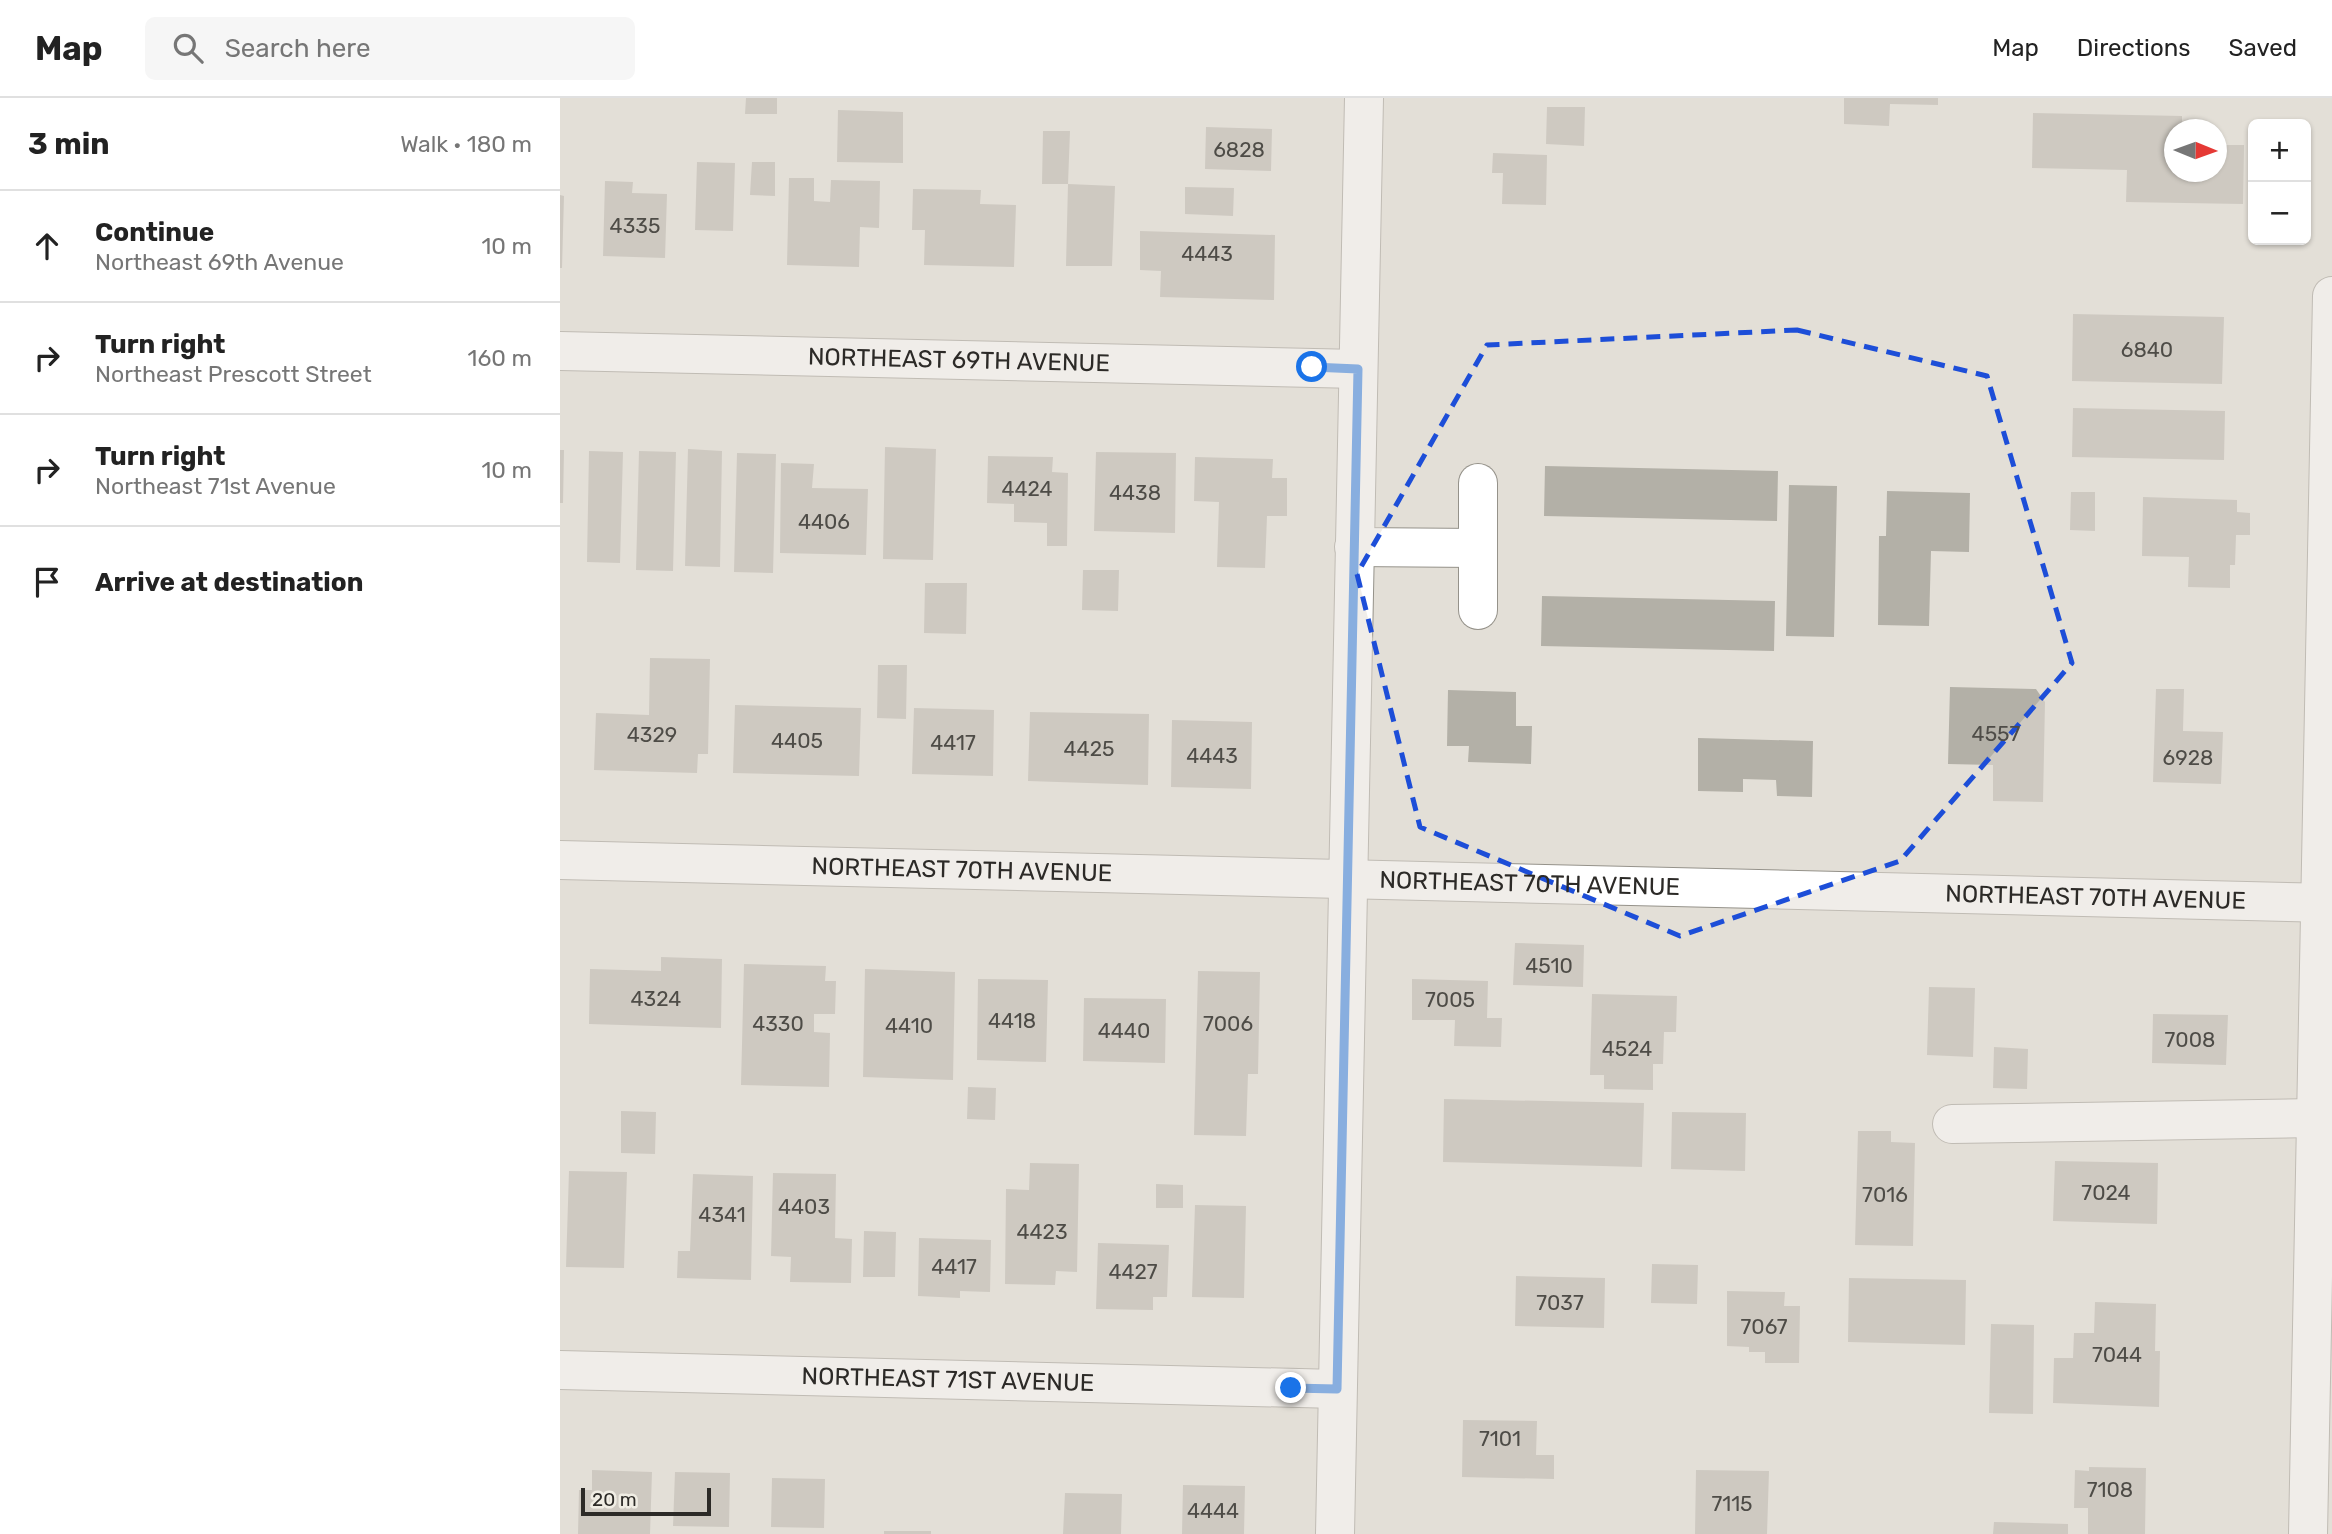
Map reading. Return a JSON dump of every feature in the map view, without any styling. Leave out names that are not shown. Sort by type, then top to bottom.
[{"type":"street","points":[[1335,1534],[1363,98]]},
{"type":"street","points":[[2308,1534],[2315,1118],[2326,903],[2332,296]]},
{"type":"street","name":"NORTHEAST 69TH AVENUE","points":[[560,351],[1358,369]]},
{"type":"street","points":[[1478,483],[1478,610]]},
{"type":"street","points":[[1354,547],[1478,548]]},
{"type":"street","name":"NORTHEAST 70TH AVENUE","points":[[560,860],[2326,903]]},
{"type":"street","points":[[1952,1124],[2315,1118]]},
{"type":"street","name":"NORTHEAST 71ST AVENUE","points":[[560,1370],[1337,1389]]},
{"type":"highlighted area","points":[[1797,330],[1987,376],[2072,663],[1900,861],[1680,936],[1420,827],[1357,574],[1487,345]]},
{"type":"building","points":[[746,98],[777,98],[777,114],[745,114]]},
{"type":"building","points":[[1844,98],[1938,98],[1938,105],[1890,104],[1889,126],[1844,124]]},
{"type":"building","points":[[1547,107],[1585,107],[1584,146],[1546,144]]},
{"type":"building","points":[[838,110],[903,112],[903,163],[837,162]]},
{"type":"building","points":[[2033,113],[2182,116],[2182,119],[2164,119],[2164,182],[2227,182],[2227,145],[2244,145],[2243,204],[2126,202],[2127,170],[2032,168]]},
{"type":"building","points":[[1206,127],[1272,129],[1271,171],[1205,169]]},
{"type":"building","points":[[1043,131],[1070,131],[1068,184],[1042,184]]},
{"type":"building","points":[[1493,153],[1547,155],[1546,205],[1502,204],[1503,173],[1492,173]]},
{"type":"building","points":[[697,162],[735,163],[733,231],[695,230]]},
{"type":"building","points":[[752,162],[775,162],[775,196],[750,195]]},
{"type":"building","points":[[789,178],[814,178],[814,201],[830,202],[831,180],[880,181],[879,228],[860,227],[859,267],[787,265]]},
{"type":"building","points":[[605,181],[633,182],[632,193],[667,194],[665,258],[603,256]]},
{"type":"building","points":[[1068,184],[1115,186],[1112,266],[1066,266]]},
{"type":"building","points":[[1185,187],[1234,188],[1233,216],[1185,214]]},
{"type":"building","points":[[913,189],[981,190],[980,204],[1016,205],[1014,267],[924,265],[925,230],[912,230]]},
{"type":"building","points":[[560,195],[564,196],[562,268],[560,268]]},
{"type":"building","points":[[1140,231],[1275,235],[1274,300],[1160,297],[1161,271],[1140,270]]},
{"type":"building","points":[[2073,314],[2224,317],[2222,384],[2072,381]]},
{"type":"building","points":[[2073,408],[2225,411],[2224,460],[2072,457]]},
{"type":"building","points":[[885,447],[936,449],[933,560],[883,559]]},
{"type":"building","points":[[688,449],[722,451],[720,567],[685,566]]},
{"type":"building","points":[[560,450],[564,450],[563,503],[560,503]]},
{"type":"building","points":[[589,451],[623,452],[620,563],[587,562]]},
{"type":"building","points":[[639,451],[676,452],[673,571],[636,570]]},
{"type":"building","points":[[1096,452],[1176,453],[1175,533],[1094,531]]},
{"type":"building","points":[[737,453],[776,454],[773,573],[734,572]]},
{"type":"building","points":[[988,456],[1053,457],[1052,472],[1068,473],[1067,546],[1047,546],[1047,523],[1014,522],[1014,504],[987,503]]},
{"type":"building","points":[[1195,457],[1273,459],[1272,478],[1287,478],[1287,516],[1267,516],[1265,568],[1217,567],[1219,502],[1194,501]]},
{"type":"building","points":[[781,463],[814,464],[812,488],[868,489],[866,555],[780,553]]},
{"type":"building","points":[[1545,466],[1778,471],[1777,521],[1544,516]]},
{"type":"building","points":[[1789,485],[1837,486],[1834,637],[1786,636]]},
{"type":"building","points":[[1887,491],[1970,493],[1969,552],[1931,551],[1929,626],[1878,625],[1879,536],[1886,536]]},
{"type":"building","points":[[2071,492],[2095,492],[2095,531],[2070,530]]},
{"type":"building","points":[[2143,497],[2237,500],[2237,512],[2250,513],[2250,535],[2236,535],[2235,565],[2230,565],[2230,588],[2188,587],[2189,557],[2142,556]]},
{"type":"building","points":[[1083,570],[1119,570],[1118,611],[1082,610]]},
{"type":"building","points":[[925,583],[967,583],[966,634],[924,633]]},
{"type":"building","points":[[1542,596],[1775,601],[1774,651],[1541,646]]},
{"type":"building","points":[[650,658],[710,659],[708,754],[698,754],[697,773],[594,770],[596,713],[649,715]]},
{"type":"building","points":[[878,665],[907,665],[906,719],[877,718]]},
{"type":"building","points":[[1950,687],[2036,689],[2045,702],[2043,802],[1993,801],[1993,765],[1948,764]]},
{"type":"building","points":[[2156,689],[2184,689],[2183,731],[2223,732],[2221,784],[2153,782]]},
{"type":"building","points":[[1448,690],[1516,692],[1516,726],[1532,726],[1531,764],[1468,762],[1469,746],[1447,746]]},
{"type":"building","points":[[735,705],[861,708],[859,776],[733,773]]},
{"type":"building","points":[[914,708],[994,710],[993,776],[912,774]]},
{"type":"building","points":[[1030,712],[1149,714],[1148,785],[1028,781]]},
{"type":"building","points":[[1172,720],[1252,722],[1251,789],[1171,787]]},
{"type":"building","points":[[1698,738],[1813,741],[1812,797],[1777,796],[1776,780],[1743,779],[1743,792],[1698,791]]},
{"type":"building","points":[[1515,943],[1584,945],[1583,987],[1513,985]]},
{"type":"building","points":[[661,957],[722,959],[721,1028],[589,1024],[590,969],[661,971]]},
{"type":"building","points":[[744,964],[826,966],[825,981],[836,981],[835,1014],[814,1014],[814,1032],[830,1033],[829,1087],[741,1085]]},
{"type":"building","points":[[865,969],[955,972],[953,1080],[863,1077]]},
{"type":"building","points":[[1198,971],[1260,972],[1258,1074],[1248,1074],[1246,1136],[1194,1135]]},
{"type":"building","points":[[978,979],[1048,980],[1046,1062],[977,1060]]},
{"type":"building","points":[[1412,979],[1488,981],[1487,1018],[1502,1018],[1501,1047],[1454,1046],[1455,1020],[1412,1020]]},
{"type":"building","points":[[1929,987],[1975,988],[1973,1057],[1927,1055]]},
{"type":"building","points":[[1592,994],[1677,996],[1676,1032],[1664,1032],[1663,1064],[1653,1064],[1653,1090],[1604,1089],[1604,1075],[1590,1075]]},
{"type":"building","points":[[1084,998],[1166,999],[1165,1063],[1083,1061]]},
{"type":"building","points":[[2153,1014],[2228,1015],[2226,1065],[2152,1063]]},
{"type":"building","points":[[1994,1047],[2028,1049],[2027,1089],[1993,1088]]},
{"type":"building","points":[[968,1087],[996,1088],[995,1120],[967,1119]]},
{"type":"building","points":[[1444,1099],[1644,1103],[1642,1167],[1443,1162]]},
{"type":"building","points":[[621,1111],[656,1112],[655,1154],[621,1153]]},
{"type":"building","points":[[1672,1112],[1746,1113],[1745,1171],[1671,1169]]},
{"type":"building","points":[[1858,1131],[1891,1131],[1891,1142],[1915,1143],[1913,1246],[1855,1245]]},
{"type":"building","points":[[2055,1161],[2158,1163],[2157,1224],[2053,1221]]},
{"type":"building","points":[[1030,1163],[1079,1164],[1077,1272],[1056,1271],[1055,1285],[1005,1284],[1006,1189],[1029,1190]]},
{"type":"building","points":[[569,1171],[627,1172],[624,1268],[566,1267]]},
{"type":"building","points":[[773,1173],[836,1174],[835,1238],[852,1239],[851,1283],[790,1282],[791,1257],[771,1256]]},
{"type":"building","points":[[693,1174],[753,1176],[751,1280],[677,1278],[678,1251],[690,1251]]},
{"type":"building","points":[[1156,1184],[1183,1185],[1183,1208],[1156,1208]]},
{"type":"building","points":[[1195,1205],[1246,1206],[1244,1298],[1192,1297]]},
{"type":"building","points":[[864,1231],[896,1232],[895,1277],[863,1277]]},
{"type":"building","points":[[919,1238],[991,1240],[990,1292],[960,1291],[960,1298],[918,1296]]},
{"type":"building","points":[[1098,1243],[1169,1245],[1167,1297],[1153,1297],[1153,1310],[1096,1309]]},
{"type":"building","points":[[1652,1264],[1698,1265],[1697,1304],[1651,1303]]},
{"type":"building","points":[[1516,1276],[1605,1278],[1604,1328],[1515,1326]]},
{"type":"building","points":[[1849,1278],[1966,1280],[1965,1345],[1848,1342]]},
{"type":"building","points":[[1727,1291],[1785,1292],[1784,1306],[1800,1306],[1799,1363],[1765,1363],[1765,1352],[1749,1352],[1749,1347],[1727,1346]]},
{"type":"building","points":[[2095,1302],[2156,1304],[2155,1351],[2160,1351],[2159,1407],[2053,1403],[2054,1358],[2073,1358],[2074,1333],[2094,1333]]},
{"type":"building","points":[[1991,1324],[2034,1325],[2033,1414],[1989,1413]]},
{"type":"building","points":[[1463,1420],[1537,1421],[1536,1455],[1554,1455],[1554,1479],[1462,1477]]},
{"type":"building","points":[[2089,1467],[2146,1468],[2145,1534],[2088,1534],[2088,1508],[2074,1508],[2075,1470],[2089,1471]]},
{"type":"building","points":[[592,1470],[652,1472],[650,1534],[578,1534],[579,1490],[592,1490]]},
{"type":"building","points":[[1696,1470],[1769,1471],[1767,1534],[1695,1534]]},
{"type":"building","points":[[675,1472],[730,1473],[729,1527],[673,1526]]},
{"type":"building","points":[[772,1478],[825,1479],[824,1528],[771,1527]]},
{"type":"building","points":[[1183,1485],[1245,1486],[1244,1534],[1182,1534]]},
{"type":"building","points":[[1065,1493],[1122,1494],[1121,1534],[1063,1534]]},
{"type":"building","points":[[1994,1522],[2068,1524],[2068,1534],[1993,1534]]},
{"type":"building","points":[[884,1531],[931,1531],[931,1534],[884,1534]]},
{"type":"route","points":[[1291,1388],[1337,1389],[1358,369],[1312,367]]}]
